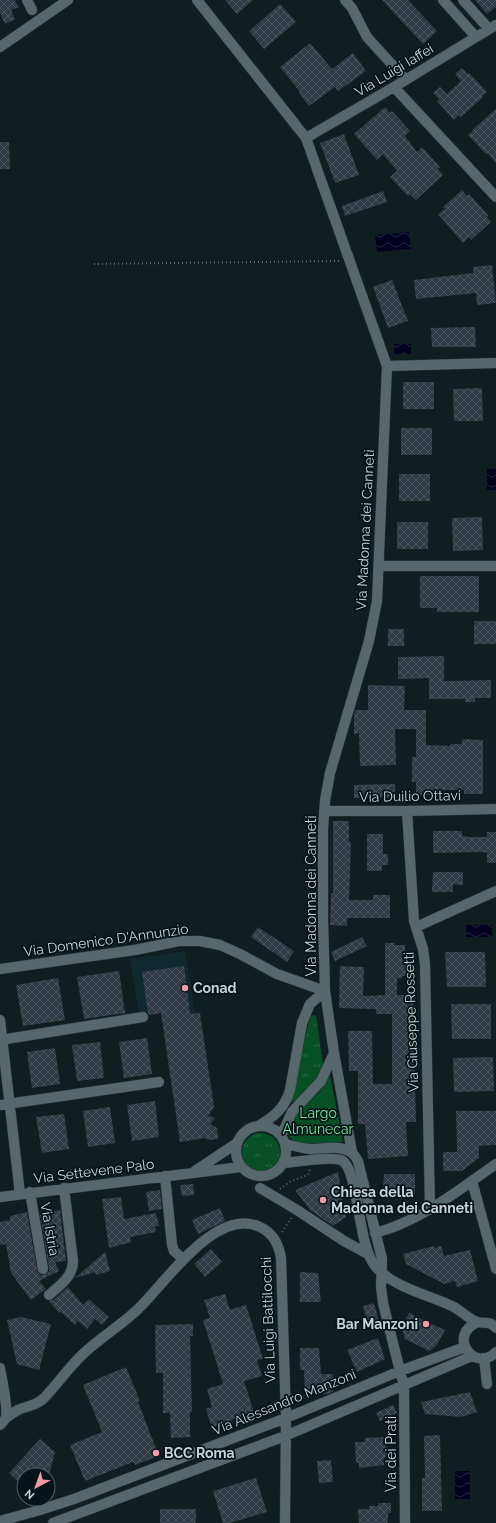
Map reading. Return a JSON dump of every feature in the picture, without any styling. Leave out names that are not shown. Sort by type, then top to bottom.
[{"type":"street","points":[[27,0],[32,10]]},
{"type":"street","points":[[0,48],[68,0]]},
{"type":"street","name":"Via Madonna dei Canneti","points":[[197,0],[306,138],[387,366],[377,601],[369,641],[330,773],[324,810],[322,841],[325,991],[334,1053],[352,1152]]},
{"type":"street","points":[[345,0],[352,8],[367,37],[406,80]]},
{"type":"street","points":[[443,0],[476,37]]},
{"type":"street","points":[[463,0],[493,27]]},
{"type":"street","name":"Via Luigi Iaffei","points":[[306,138],[493,27]]},
{"type":"street","points":[[394,87],[496,197]]},
{"type":"street","points":[[387,366],[496,363]]},
{"type":"street","points":[[378,566],[496,566]]},
{"type":"street","name":"Via Duilio Ottavi","points":[[324,810],[407,811],[496,809]]},
{"type":"street","name":"Via Giuseppe Rossetti","points":[[407,811],[416,927],[423,949],[425,964],[430,1209]]},
{"type":"street","points":[[416,927],[496,891]]},
{"type":"street","name":"Via Domenico D'Annunzio","points":[[0,969],[135,950],[180,941],[200,941],[213,943],[227,948],[277,974],[325,991]]},
{"type":"street","points":[[325,991],[310,1004],[300,1028],[290,1090],[286,1100],[274,1116],[258,1126],[244,1132],[237,1143],[236,1157],[241,1167],[252,1175],[262,1177],[273,1174],[284,1163],[286,1154],[283,1140],[292,1112],[321,1081],[334,1053]]},
{"type":"street","points":[[1,1039],[143,1017]]},
{"type":"street","name":"Via Istria","points":[[0,1020],[5,1105],[43,1270]]},
{"type":"street","points":[[5,1105],[160,1082]]},
{"type":"street","points":[[258,1126],[272,1128],[283,1140],[302,1148],[340,1148],[352,1152],[358,1161],[382,1259],[382,1273]]},
{"type":"street","name":"Via Settevene Palo","points":[[192,1173],[237,1143]]},
{"type":"street","points":[[284,1163],[311,1160],[344,1161],[349,1168],[368,1254],[374,1266],[382,1273],[405,1286],[457,1309],[474,1324]]},
{"type":"street","points":[[375,1233],[404,1223],[430,1209],[496,1164]]},
{"type":"street","name":"Via Settevene Palo","points":[[0,1196],[241,1167]]},
{"type":"street","points":[[164,1176],[172,1245],[174,1251],[183,1259]]},
{"type":"street","points":[[472,1181],[496,1269]]},
{"type":"street","points":[[49,1295],[68,1278],[73,1267],[64,1188]]},
{"type":"street","points":[[263,1190],[344,1241],[368,1254]]},
{"type":"street","name":"Via Luigi Battilocchi","points":[[3,1421],[17,1410],[31,1406],[43,1399],[74,1362],[138,1310],[183,1259],[210,1236],[220,1230],[236,1225],[246,1224],[259,1226],[276,1240],[281,1264],[286,1418],[285,1523]]},
{"type":"street","name":"Via dei Prati","points":[[382,1273],[382,1297],[404,1385],[405,1523]]},
{"type":"street","points":[[472,1356],[465,1347],[464,1337],[474,1324],[488,1322],[496,1328]]},
{"type":"street","name":"Via Alessandro Manzoni","points":[[0,1520],[35,1512],[74,1499],[286,1418],[400,1371],[465,1347]]},
{"type":"street","points":[[53,1523],[285,1436],[472,1356],[484,1358],[490,1357],[496,1352]]},
{"type":"street","points":[[484,1358],[487,1384]]},
{"type":"street","points":[[0,1368],[4,1393],[3,1421]]},
{"type":"path","points":[[94,264],[350,261]]},
{"type":"path","points":[[263,1190],[279,1190],[289,1182],[308,1175],[311,1160]]},
{"type":"path","points":[[276,1240],[297,1210]]},
{"type":"shaded area","points":[[185,951],[214,1131],[182,1136],[161,1010],[139,1014],[130,959]]},
{"type":"green space","name":"Largo Almunecar","points":[[313,1015],[316,1016],[323,1064],[320,1074],[296,1102],[293,1103],[290,1100],[310,1017]]},
{"type":"green space","name":"Largo Almunecar","points":[[330,1075],[343,1142],[310,1144],[300,1143],[291,1139],[288,1132],[292,1118],[320,1091]]},
{"type":"green space","name":"Largo Almunecar","points":[[257,1133],[265,1133],[275,1138],[279,1145],[279,1159],[275,1166],[265,1171],[257,1171],[247,1166],[245,1163],[242,1156],[242,1148],[247,1138],[250,1136]]},
{"type":"water","points":[[409,232],[411,249],[377,252],[375,235]]},
{"type":"water","points":[[394,344],[411,344],[411,354],[394,354]]},
{"type":"water","points":[[487,469],[496,469],[496,490],[487,490]]},
{"type":"water","points":[[466,925],[492,925],[492,937],[466,937]]},
{"type":"water","points":[[455,1471],[470,1471],[470,1499],[455,1499]]},
{"type":"building","points":[[0,0],[15,0],[19,7],[11,10],[15,19],[5,24],[0,13]]},
{"type":"building","points":[[225,0],[253,0],[237,14]]},
{"type":"building","points":[[382,0],[408,0],[437,31],[423,44]]},
{"type":"building","points":[[475,0],[496,0],[496,7],[487,14]]},
{"type":"building","points":[[280,4],[296,22],[264,49],[249,31]]},
{"type":"building","points":[[310,43],[332,69],[353,53],[366,71],[338,91],[335,87],[309,106],[280,67]]},
{"type":"building","points":[[462,68],[468,74],[469,73],[487,92],[461,117],[459,115],[454,120],[437,101],[439,99],[433,93],[440,87],[447,94],[461,81],[455,74]]},
{"type":"building","points":[[385,107],[390,113],[392,111],[410,131],[405,136],[417,152],[422,147],[440,167],[438,169],[443,175],[416,200],[410,194],[408,196],[390,177],[397,171],[383,154],[377,160],[354,134]]},
{"type":"building","points":[[496,109],[496,163],[468,135]]},
{"type":"building","points":[[344,134],[359,175],[335,183],[320,143]]},
{"type":"building","points":[[0,142],[9,142],[10,169],[0,169]]},
{"type":"building","points":[[462,190],[467,196],[469,194],[488,215],[487,217],[491,222],[471,240],[469,237],[463,243],[438,214],[445,209],[443,207]]},
{"type":"building","points":[[383,191],[387,202],[345,216],[342,206]]},
{"type":"building","points":[[492,265],[496,303],[477,305],[476,293],[416,299],[414,280],[473,273],[473,267]]},
{"type":"building","points":[[392,280],[408,321],[388,328],[373,287]]},
{"type":"building","points":[[475,327],[476,347],[432,347],[431,328]]},
{"type":"building","points":[[403,382],[434,382],[434,409],[403,409]]},
{"type":"building","points":[[482,388],[483,421],[454,421],[453,389]]},
{"type":"building","points":[[401,428],[432,428],[432,455],[401,455]]},
{"type":"building","points":[[399,474],[430,474],[430,501],[399,501]]},
{"type":"building","points":[[482,517],[483,550],[453,551],[452,518]]},
{"type":"building","points":[[397,522],[428,522],[428,549],[397,549]]},
{"type":"building","points":[[420,576],[479,576],[479,612],[437,612],[437,608],[420,608]]},
{"type":"building","points":[[474,621],[496,621],[496,644],[474,644]]},
{"type":"building","points":[[388,629],[404,629],[404,646],[388,646]]},
{"type":"building","points":[[444,656],[444,681],[491,680],[491,698],[475,698],[475,702],[465,702],[465,699],[429,699],[429,678],[398,679],[398,657]]},
{"type":"building","points":[[368,685],[405,686],[404,710],[426,710],[426,745],[450,746],[450,744],[462,744],[462,739],[483,740],[483,794],[464,794],[464,790],[436,790],[436,795],[416,795],[416,782],[412,782],[412,757],[416,757],[416,729],[395,729],[396,765],[360,766],[359,733],[354,734],[354,716],[355,710],[368,710]]},
{"type":"building","points":[[395,784],[395,797],[354,798],[354,785]]},
{"type":"building","points":[[333,821],[349,821],[349,842],[351,842],[349,900],[373,900],[373,895],[390,895],[390,918],[347,918],[347,926],[330,925],[331,893],[333,893]]},
{"type":"building","points":[[433,831],[462,831],[462,836],[467,837],[487,837],[487,832],[496,832],[496,863],[487,863],[487,853],[483,852],[433,853]]},
{"type":"building","points":[[367,834],[383,834],[383,854],[388,854],[388,865],[382,865],[382,871],[367,871]]},
{"type":"building","points":[[433,872],[463,872],[463,885],[453,884],[453,892],[432,892]]},
{"type":"building","points":[[258,927],[294,951],[287,962],[251,937]]},
{"type":"building","points":[[362,937],[367,946],[335,961],[331,952]]},
{"type":"building","points":[[385,943],[405,945],[405,954],[412,954],[412,974],[402,976],[402,978],[397,978],[397,995],[413,995],[416,1122],[406,1122],[408,1156],[368,1159],[365,1124],[358,1124],[358,1071],[349,1071],[348,1031],[372,1031],[373,1084],[392,1084],[392,1014],[376,1014],[376,1009],[339,1008],[340,966],[364,967],[363,996],[385,995]]},
{"type":"building","points":[[445,952],[485,952],[486,987],[447,987]]},
{"type":"building","points":[[184,966],[190,1014],[200,1013],[214,1107],[208,1116],[215,1118],[210,1124],[217,1128],[218,1139],[208,1140],[205,1138],[180,1142],[161,1013],[149,1015],[148,1013],[142,972]]},
{"type":"building","points":[[119,971],[125,1013],[84,1019],[77,977]]},
{"type":"building","points":[[58,978],[65,1020],[23,1026],[16,985]]},
{"type":"building","points":[[451,1004],[491,1004],[491,1039],[452,1039]]},
{"type":"building","points":[[147,1038],[152,1074],[124,1078],[119,1042]]},
{"type":"building","points":[[100,1042],[104,1078],[77,1081],[72,1045]]},
{"type":"building","points":[[55,1048],[60,1084],[32,1088],[27,1052]]},
{"type":"building","points":[[493,1057],[494,1091],[454,1092],[453,1058]]},
{"type":"building","points":[[155,1101],[159,1137],[132,1141],[127,1105]]},
{"type":"building","points":[[110,1107],[115,1143],[88,1147],[83,1111]]},
{"type":"building","points":[[456,1111],[496,1111],[496,1145],[479,1146],[479,1158],[462,1171],[443,1171],[443,1152],[457,1152]]},
{"type":"building","points":[[64,1114],[69,1149],[42,1153],[36,1117]]},
{"type":"building","name":"Chiesa della Madonna dei Canneti","points":[[338,1172],[346,1217],[333,1226],[310,1210],[295,1190]]},
{"type":"building","points":[[384,1174],[415,1174],[415,1196],[387,1195],[388,1191],[383,1191]]},
{"type":"building","points":[[193,1184],[194,1195],[182,1196],[180,1185]]},
{"type":"building","points":[[160,1190],[162,1209],[149,1211],[146,1192]]},
{"type":"building","points":[[121,1197],[124,1219],[156,1213],[159,1226],[155,1226],[156,1232],[130,1237],[131,1242],[109,1248],[102,1199]]},
{"type":"building","points":[[220,1208],[225,1221],[198,1234],[192,1220]]},
{"type":"building","points":[[60,1210],[66,1261],[55,1262],[59,1271],[39,1281],[46,1289],[31,1300],[11,1273],[6,1244],[0,1245],[0,1222],[10,1220],[10,1216],[27,1212],[37,1270],[40,1275],[44,1275],[49,1272],[49,1268],[40,1214]]},
{"type":"building","points":[[434,1246],[434,1248],[441,1246],[444,1256],[470,1250],[478,1281],[457,1287],[455,1281],[444,1284],[406,1264],[403,1254]]},
{"type":"building","points":[[211,1249],[222,1262],[205,1277],[194,1264]]},
{"type":"building","points":[[105,1252],[110,1271],[96,1275],[95,1272],[75,1278]]},
{"type":"building","points":[[300,1272],[318,1273],[321,1302],[300,1302]]},
{"type":"building","points":[[68,1287],[83,1305],[89,1299],[109,1317],[102,1325],[95,1319],[87,1329],[78,1321],[75,1325],[61,1312],[59,1313],[49,1301],[53,1300]]},
{"type":"building","points":[[225,1294],[230,1310],[246,1305],[263,1359],[257,1360],[262,1376],[244,1381],[254,1413],[231,1420],[232,1422],[212,1429],[206,1409],[212,1407],[207,1389],[223,1384],[203,1320],[210,1318],[204,1300]]},
{"type":"building","points":[[374,1303],[380,1325],[369,1328],[363,1306]]},
{"type":"building","points":[[409,1313],[445,1330],[437,1345],[429,1351],[405,1339],[402,1327]]},
{"type":"building","points":[[21,1317],[51,1324],[39,1370],[17,1364],[7,1320]]},
{"type":"building","points":[[193,1324],[193,1336],[190,1336],[192,1412],[190,1412],[190,1437],[171,1438],[170,1413],[163,1413],[163,1373],[156,1373],[155,1325]]},
{"type":"building","points":[[378,1338],[385,1359],[357,1372],[347,1350]]},
{"type":"building","points":[[300,1348],[319,1348],[321,1374],[333,1374],[333,1392],[328,1394],[305,1394],[304,1370],[300,1370]]},
{"type":"building","points":[[126,1367],[140,1401],[138,1402],[159,1456],[135,1465],[133,1462],[85,1481],[70,1445],[102,1432],[83,1385]]},
{"type":"building","points":[[470,1392],[477,1412],[461,1417],[425,1414],[421,1402]]},
{"type":"building","points":[[393,1405],[397,1413],[380,1421],[376,1413]]},
{"type":"building","points":[[440,1435],[442,1511],[422,1511],[422,1478],[425,1478],[424,1436]]},
{"type":"building","points":[[385,1437],[387,1457],[384,1457],[384,1465],[359,1468],[359,1463],[356,1463],[355,1442],[365,1442],[365,1438]]},
{"type":"building","points":[[40,1439],[55,1452],[51,1467],[16,1467],[16,1480],[9,1473]]},
{"type":"building","points":[[331,1460],[333,1482],[319,1483],[317,1461]]},
{"type":"building","points":[[256,1478],[267,1512],[230,1523],[223,1523],[213,1491]]},
{"type":"building","points":[[378,1503],[391,1503],[391,1513],[388,1513],[388,1523],[359,1523],[358,1509],[369,1509],[369,1506],[378,1506]]},
{"type":"building","points":[[160,1509],[196,1509],[196,1523],[160,1523]]},
{"type":"place","name":"Conad","points":[[185,988]]},
{"type":"place","name":"Chiesa della Madonna dei Canneti","points":[[323,1200]]},
{"type":"place","name":"Bar Manzoni","points":[[426,1324]]},
{"type":"place","name":"BCC Roma","points":[[156,1453]]}]
